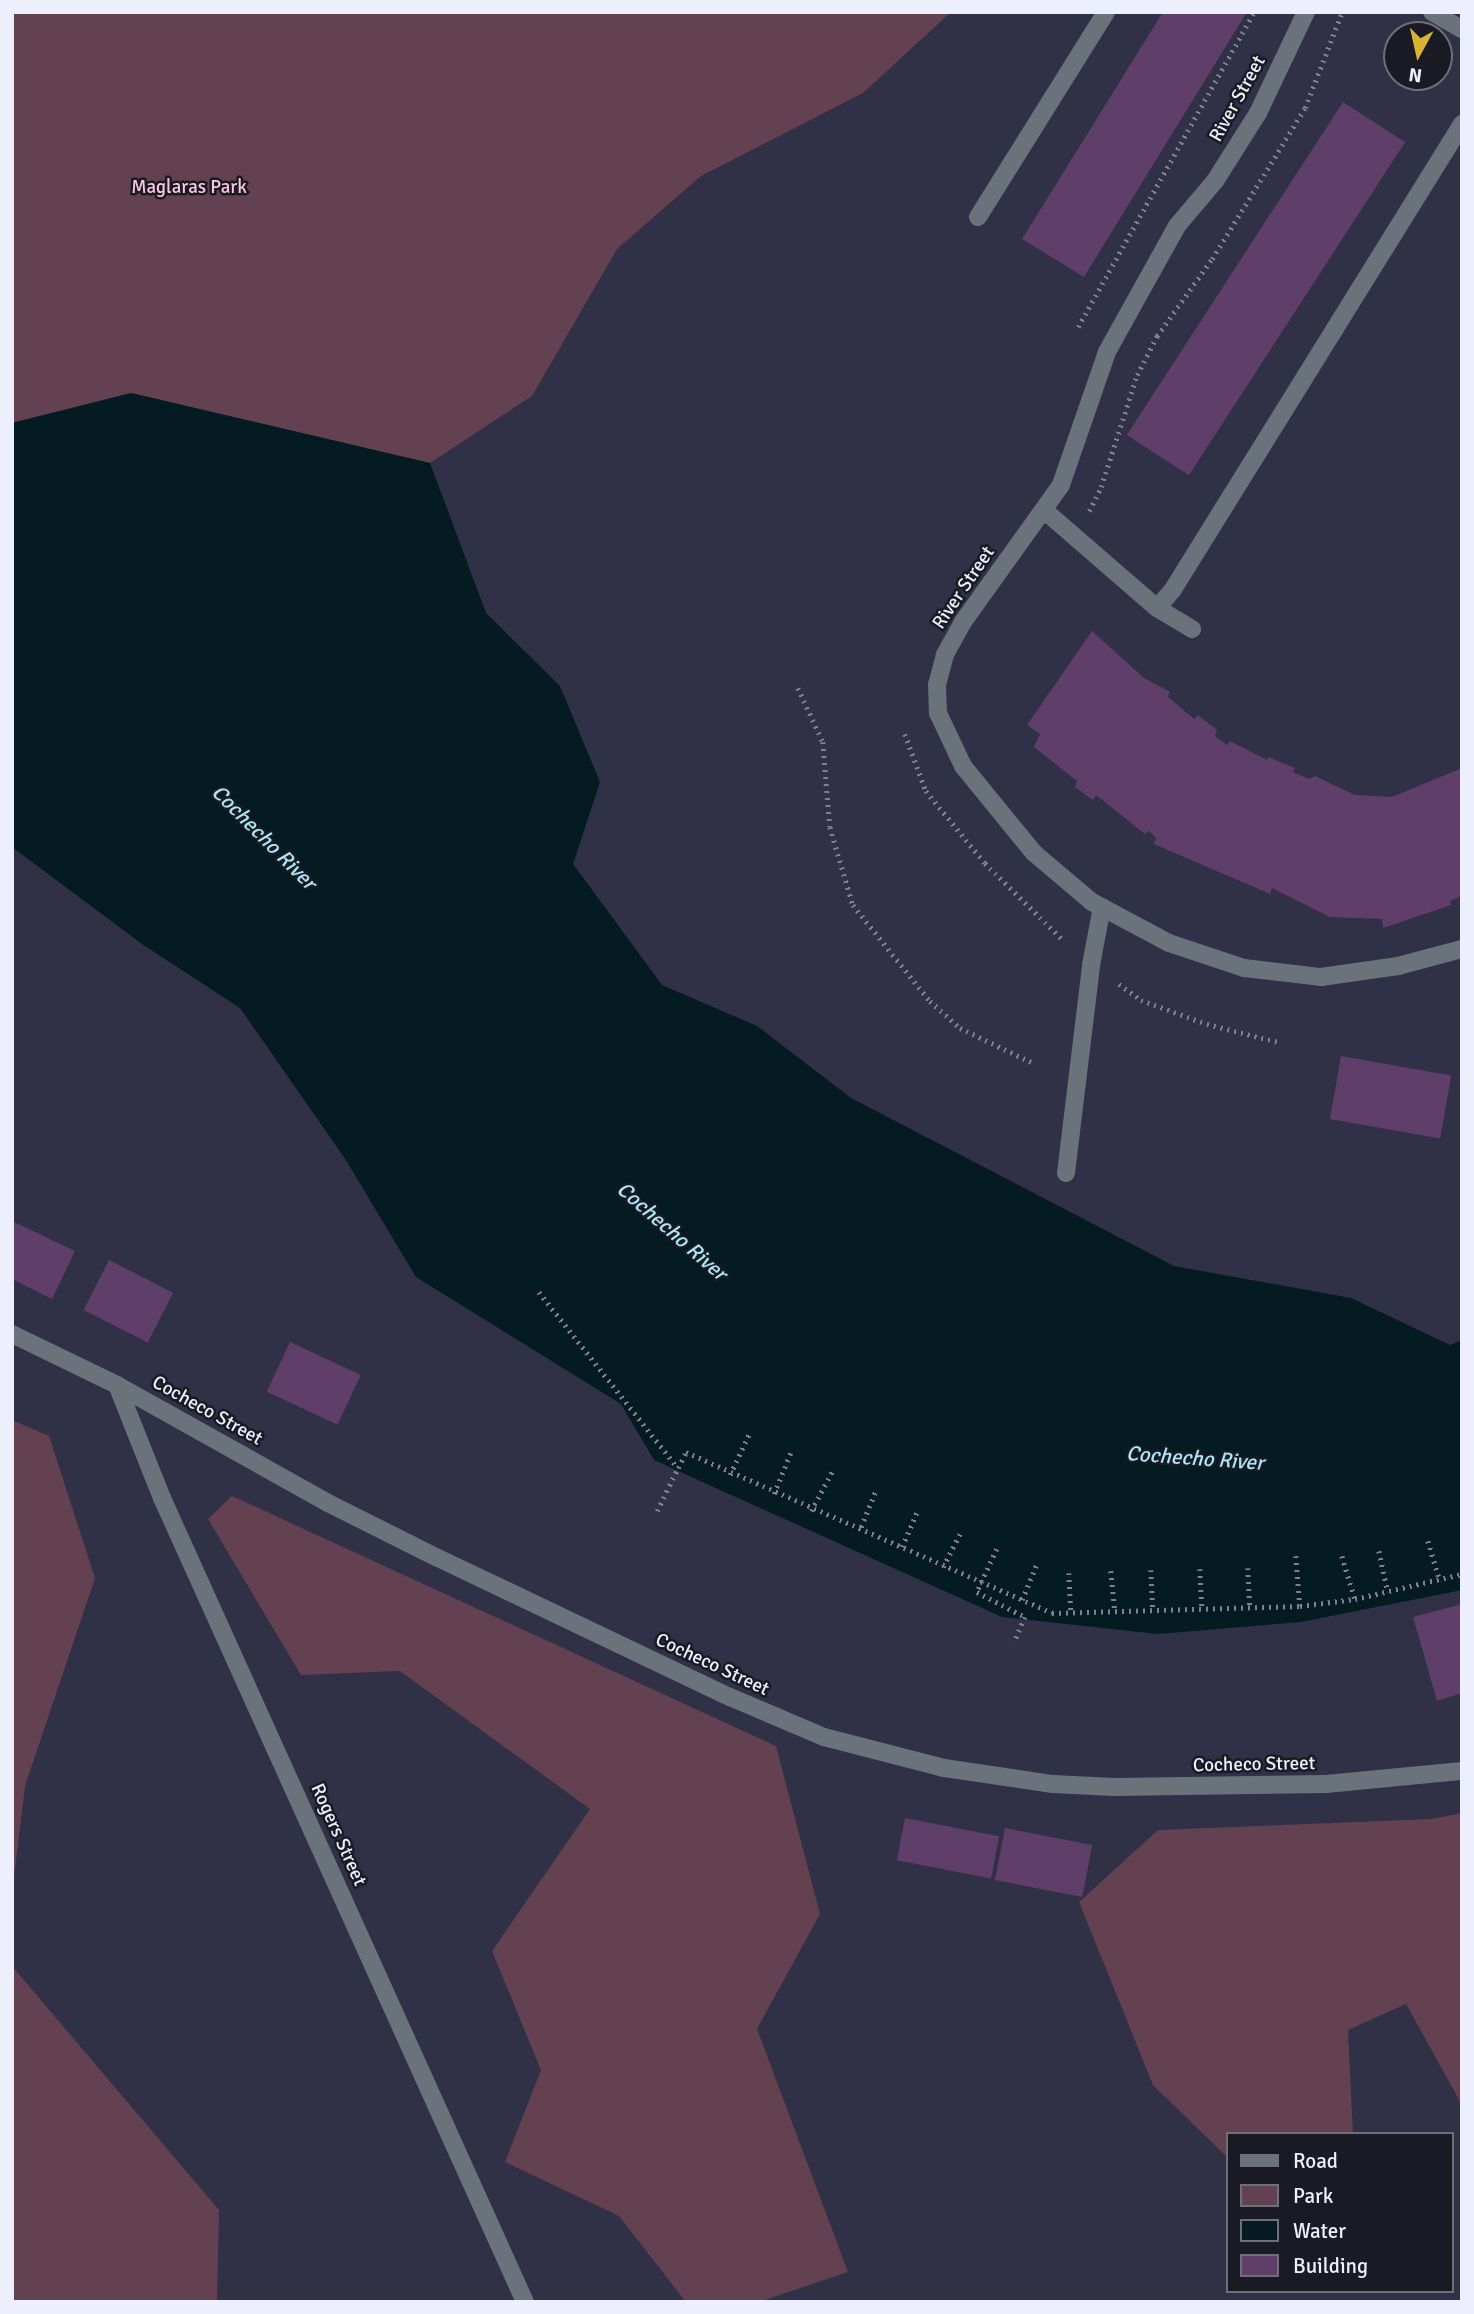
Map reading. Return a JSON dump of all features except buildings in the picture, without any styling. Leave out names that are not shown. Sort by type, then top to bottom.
[{"type":"street","points":[[978,217],[1106,12]]},
{"type":"street","name":"River Street","points":[[1306,12],[1258,113],[1215,181],[1177,226],[1107,352],[1061,485],[1045,512],[963,622],[945,655],[937,685],[938,713],[963,766],[1034,853],[1102,907],[1169,943],[1244,968],[1321,976],[1398,966],[1462,950]]},
{"type":"street","points":[[1432,12],[1462,29]]},
{"type":"street","points":[[1157,608],[1172,591],[1462,124]]},
{"type":"street","points":[[1045,512],[1157,608],[1192,629]]},
{"type":"street","points":[[1066,1173],[1091,965],[1102,907]]},
{"type":"street","name":"Cocheco Street","points":[[12,1334],[117,1385],[323,1500],[436,1557],[730,1697],[824,1737],[944,1768],[1053,1784],[1114,1787],[1326,1784],[1462,1771]]},
{"type":"street","name":"Rogers Street","points":[[117,1385],[162,1498],[524,2302]]},
{"type":"path","points":[[1078,327],[1254,12]]},
{"type":"path","points":[[1088,512],[1101,486],[1137,375],[1157,336],[1212,259],[1305,108],[1342,12]]},
{"type":"path","points":[[798,688],[823,742],[830,827],[853,905],[930,1001],[960,1028],[1031,1062]]},
{"type":"path","points":[[905,734],[926,791],[1035,916]]},
{"type":"path","points":[[1141,1000],[1207,1024],[1278,1042]]},
{"type":"path","points":[[539,1292],[678,1468]]},
{"type":"path","points":[[730,1475],[750,1432]]},
{"type":"path","points":[[774,1494],[792,1449]]},
{"type":"path","points":[[657,1511],[686,1452],[811,1511],[861,1527],[943,1567],[1052,1613],[1300,1606],[1355,1599],[1462,1574]]},
{"type":"path","points":[[811,1511],[833,1470]]},
{"type":"path","points":[[861,1527],[877,1490]]},
{"type":"path","points":[[902,1547],[918,1510]]},
{"type":"path","points":[[943,1567],[960,1533]]},
{"type":"path","points":[[1428,1541],[1440,1581]]},
{"type":"path","points":[[997,1549],[977,1592],[1025,1617],[1014,1643]]},
{"type":"path","points":[[1379,1551],[1388,1592]]},
{"type":"path","points":[[1296,1556],[1300,1606]]},
{"type":"path","points":[[1342,1556],[1355,1599]]},
{"type":"path","points":[[1022,1600],[1036,1566]]},
{"type":"path","points":[[1248,1568],[1250,1608]]},
{"type":"path","points":[[1200,1569],[1202,1608]]},
{"type":"path","points":[[1151,1570],[1153,1611]]},
{"type":"path","points":[[1111,1571],[1115,1611]]},
{"type":"path","points":[[1069,1573],[1071,1613]]},
{"type":"green space","name":"Maglaras Park","points":[[12,12],[951,12],[863,93],[701,176],[617,249],[532,396],[430,463],[131,393],[12,423]]},
{"type":"green space","points":[[12,1420],[49,1436],[95,1578],[25,1786],[12,1895]]},
{"type":"green space","points":[[232,1496],[776,1746],[820,1914],[757,2029],[848,2272],[759,2302],[686,2302],[619,2216],[505,2162],[541,2070],[492,1951],[590,1809],[400,1671],[301,1675],[208,1519]]},
{"type":"green space","points":[[1462,1813],[1462,2105],[1406,2004],[1348,2030],[1353,2132],[1226,2132],[1226,2156],[1153,2085],[1079,1902],[1158,1830],[1432,1819]]},
{"type":"green space","points":[[12,1966],[219,2210],[217,2302],[12,2302]]},
{"type":"water","name":"Cochecho River","points":[[131,393],[430,463],[486,613],[560,686],[600,782],[573,864],[662,985],[757,1026],[851,1098],[1174,1266],[1351,1298],[1450,1345],[1462,1340],[1462,1590],[1301,1622],[1158,1634],[1002,1617],[654,1460],[621,1404],[416,1277],[346,1160],[240,1008],[142,944],[12,847],[12,423]]}]
